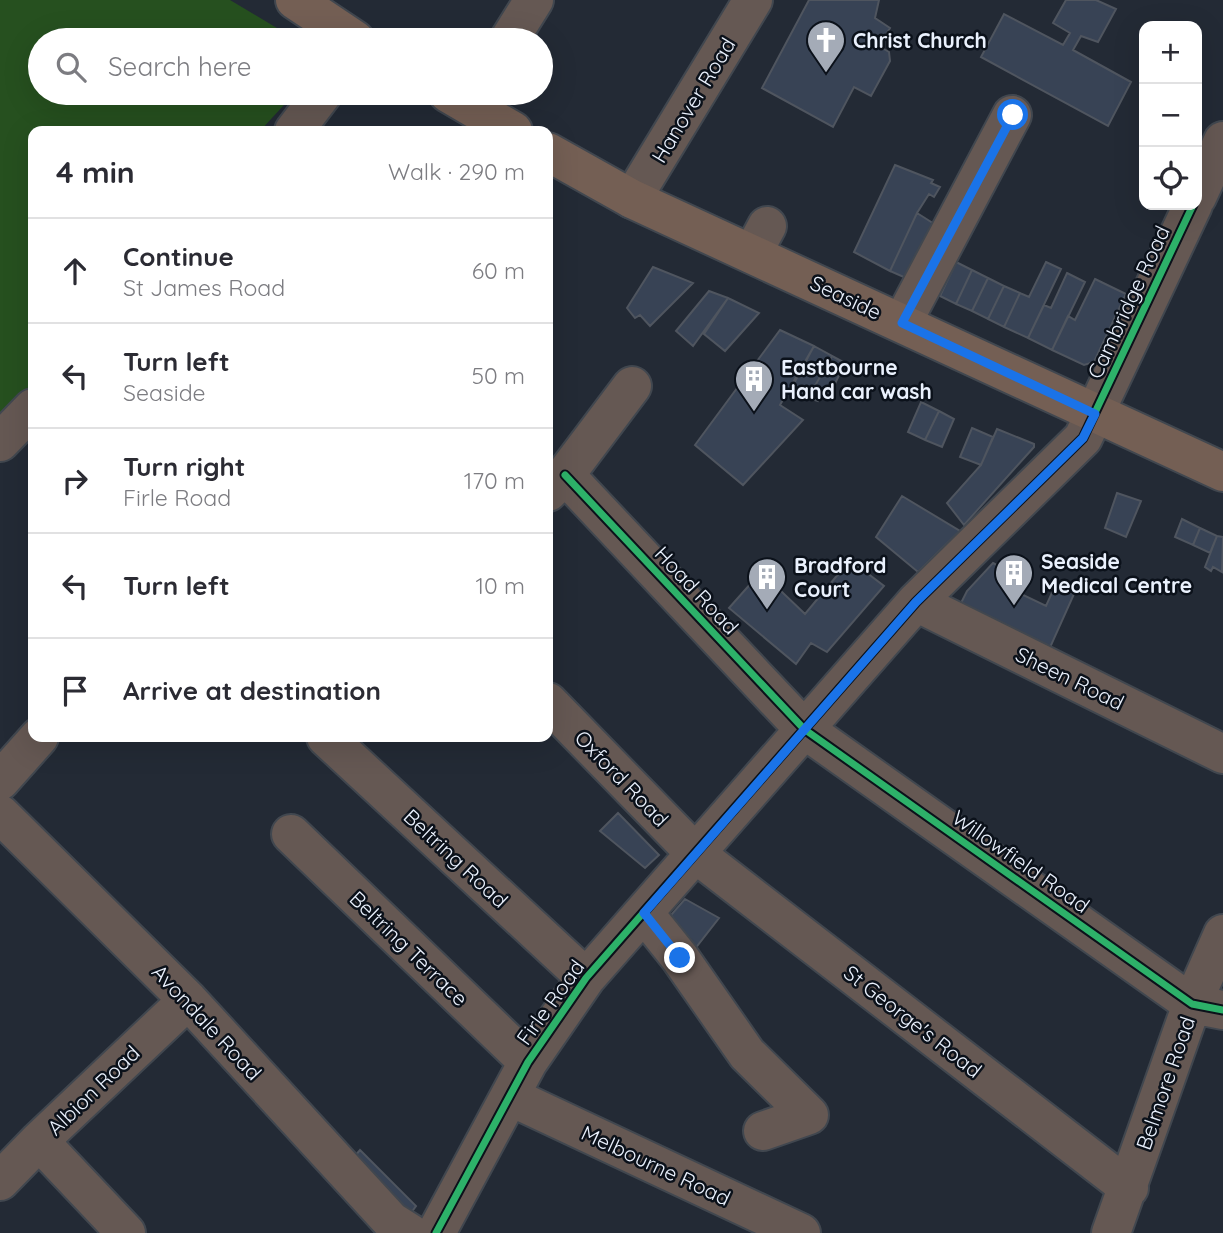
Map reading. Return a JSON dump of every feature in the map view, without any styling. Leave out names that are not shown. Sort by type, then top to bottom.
[{"type":"main road","points":[[295,0],[337,28]]},
{"type":"main road","points":[[476,105],[506,126]]},
{"type":"main road","name":"Seaside","points":[[553,155],[632,199],[759,240],[902,323],[1223,472]]},
{"type":"street","points":[[516,28],[534,0]]},
{"type":"street","name":"Hanover Road","points":[[632,199],[753,0]]},
{"type":"street","points":[[298,126],[314,105]]},
{"type":"street","points":[[902,323],[1013,115]]},
{"type":"street","points":[[1202,186],[1223,141]]},
{"type":"street","name":"Cambridge Road","points":[[1095,414],[1191,210]]},
{"type":"street","points":[[556,484],[632,386]]},
{"type":"street","points":[[0,442],[28,413]]},
{"type":"street","name":"Firle Road","points":[[436,1233],[528,1062],[586,978],[916,602],[1083,438],[1095,414]]},
{"type":"street","name":"Hoad Road","points":[[556,484],[804,729]]},
{"type":"street","name":"Sheen Road","points":[[916,602],[1223,754]]},
{"type":"street","name":"Oxford Road","points":[[553,707],[696,854]]},
{"type":"street","name":"Willowfield Road","points":[[804,729],[1208,1007]]},
{"type":"street","points":[[0,781],[35,742]]},
{"type":"street","name":"Beltring Road","points":[[331,742],[586,978]]},
{"type":"street","name":"Avondale Road","points":[[0,814],[188,1000],[391,1221],[410,1233]]},
{"type":"street","name":"Beltring Terrace","points":[[291,834],[528,1062]]},
{"type":"street","name":"St George's Road","points":[[696,854],[1129,1188]]},
{"type":"street","points":[[644,913],[680,958],[747,1055],[809,1115],[763,1131]]},
{"type":"street","name":"Belmore Road","points":[[1111,1233],[1208,1007],[1223,934]]},
{"type":"street","name":"Albion Road","points":[[0,1181],[188,1000]]},
{"type":"street","name":"Melbourne Road","points":[[511,1097],[801,1233]]},
{"type":"street","points":[[39,1142],[126,1233]]},
{"type":"green space","points":[[0,0],[230,0],[277,28],[28,28],[28,105],[284,105],[265,126],[28,126],[28,388],[0,419]]},
{"type":"building","name":"Christ Church","points":[[809,0],[879,0],[875,18],[890,28],[879,46],[889,52],[890,61],[871,96],[854,87],[833,127],[762,88]]},
{"type":"building","points":[[1066,0],[1096,0],[1116,9],[1098,42],[1081,36],[1073,50],[1131,82],[1108,126],[981,57],[1004,14],[1063,45],[1070,33],[1053,23]]},
{"type":"building","points":[[895,165],[933,180],[931,183],[940,187],[934,197],[929,194],[917,213],[890,271],[854,252]]},
{"type":"building","points":[[917,213],[939,227],[906,278],[890,271]]},
{"type":"building","points":[[956,262],[972,270],[956,304],[940,296]]},
{"type":"building","points":[[1046,262],[1061,269],[1028,338],[1004,327],[1020,293],[1029,297]]},
{"type":"building","points":[[653,267],[693,283],[650,326],[640,315],[635,318],[627,308]]},
{"type":"building","points":[[972,270],[988,278],[972,311],[956,304]]},
{"type":"building","points":[[1067,273],[1085,282],[1052,350],[1028,338],[1044,305],[1051,308]]},
{"type":"building","points":[[988,278],[1004,286],[988,319],[972,311]]},
{"type":"building","points":[[1095,279],[1126,294],[1094,362],[1084,365],[1052,350],[1068,316],[1075,320]]},
{"type":"building","points":[[1004,286],[1020,293],[1004,327],[988,319]]},
{"type":"building","points":[[709,291],[728,298],[693,346],[676,331]]},
{"type":"building","points":[[728,298],[759,313],[725,351],[704,334]]},
{"type":"building","name":"Eastbourne Hand car wash","points":[[780,330],[814,346],[780,405],[803,420],[743,485],[695,445]]},
{"type":"building","points":[[814,346],[832,356],[808,398],[791,389]]},
{"type":"building","points":[[832,356],[845,363],[830,394],[823,390],[818,401],[808,398]]},
{"type":"building","points":[[921,402],[939,411],[925,440],[908,432]]},
{"type":"building","points":[[939,411],[954,419],[942,447],[925,440]]},
{"type":"building","points":[[972,428],[993,437],[981,465],[960,457]]},
{"type":"building","points":[[997,429],[1034,444],[1034,447],[964,525],[947,503],[981,465]]},
{"type":"building","points":[[1117,493],[1141,501],[1126,537],[1105,528]]},
{"type":"building","points":[[902,496],[960,531],[918,572],[876,537]]},
{"type":"building","points":[[1182,519],[1200,528],[1193,545],[1175,537]]},
{"type":"building","points":[[1200,528],[1217,536],[1210,553],[1193,545]]},
{"type":"building","points":[[1217,536],[1223,537],[1222,572],[1213,567],[1211,571],[1205,567]]},
{"type":"building","name":"Bradford Court","points":[[850,560],[884,586],[827,652],[811,643],[796,664],[729,608],[761,572],[805,614]]},
{"type":"building","name":"Seaside Medical Centre","points":[[993,563],[1027,581],[1021,594],[1046,606],[1055,586],[1074,594],[1048,652],[958,609],[967,591]]},
{"type":"building","points":[[618,813],[659,855],[645,868],[600,831]]},
{"type":"building","points":[[685,899],[719,918],[694,950],[671,915]]},
{"type":"building","points":[[360,1150],[416,1206],[405,1221],[349,1163]]},
{"type":"cycle path","points":[[436,1233],[528,1062],[586,978],[916,602],[1083,438],[1191,210]]},
{"type":"cycle path","points":[[565,475],[804,729],[1192,1004],[1223,1010]]},
{"type":"place","name":"Christ Church","points":[[826,74]]},
{"type":"place","name":"Eastbourne Hand car wash","points":[[754,413]]},
{"type":"place","name":"Seaside Medical Centre","points":[[1014,607]]},
{"type":"place","name":"Bradford Court","points":[[767,611]]},
{"type":"route","points":[[680,958],[644,913],[916,602],[1083,438],[1095,414],[902,323],[1013,115]]}]
